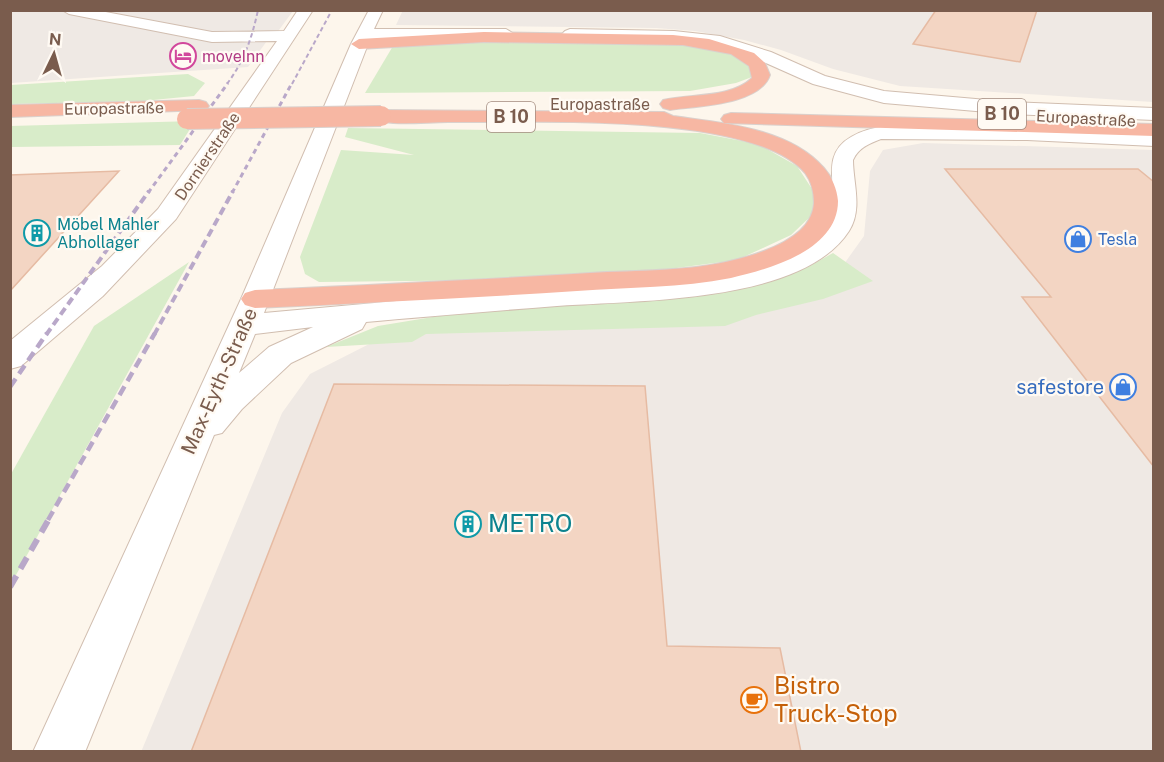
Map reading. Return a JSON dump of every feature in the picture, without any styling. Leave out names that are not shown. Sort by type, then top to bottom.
[{"type":"highway","points":[[361,39],[695,41],[733,50],[752,58],[759,66],[762,75],[759,82],[748,89],[670,104]]},
{"type":"highway","name":"Europastraße","points":[[10,111],[193,113],[670,104],[851,106],[1154,122]]},
{"type":"highway","name":"B 10","points":[[851,106],[1010,108]]},
{"type":"highway","name":"Europastraße","points":[[383,110],[1154,130]]},
{"type":"highway","name":"Europastraße","points":[[10,123],[193,113]]},
{"type":"highway","points":[[249,312],[521,286],[695,274],[747,266],[774,255],[805,238],[821,224],[827,208],[827,193],[817,173],[800,158],[776,144],[748,135],[642,118]]},
{"type":"highway","points":[[830,122],[1027,134]]},
{"type":"street","points":[[69,10],[212,37],[289,36]]},
{"type":"street","name":"Dornierstraße","points":[[10,358],[52,326],[141,244],[167,214],[306,10]]},
{"type":"street","name":"Max-Eyth-Straße","points":[[59,752],[249,312],[361,39],[376,10]]},
{"type":"street","name":"Europastraße","points":[[361,39],[624,34],[698,38],[741,46],[819,80],[884,97],[1010,108],[1154,114]]},
{"type":"street","name":"Europastraße","points":[[249,312],[382,309],[700,285],[758,276],[798,260],[839,229],[845,211],[842,156],[848,147],[861,138],[879,133],[904,132],[1027,134],[1154,140]]},
{"type":"street","points":[[191,445],[230,400],[280,355],[382,309]]},
{"type":"shaded area","points":[[403,10],[1153,11],[1153,102],[900,86],[833,69],[781,50],[744,40],[695,31],[656,28],[396,25]]},
{"type":"shaded area","points":[[11,11],[293,11],[276,34],[272,34],[248,67],[11,83]]},
{"type":"shaded area","points":[[923,143],[1153,150],[1153,751],[141,752],[282,413],[310,374],[389,334],[829,285],[864,236],[870,171],[883,150]]},
{"type":"green space","points":[[468,42],[699,45],[730,52],[752,67],[752,77],[736,83],[690,91],[365,93],[393,46]]},
{"type":"green space","points":[[188,74],[205,83],[194,96],[143,101],[11,104],[11,85]]},
{"type":"green space","points":[[195,121],[180,145],[11,147],[10,126]]},
{"type":"green space","points":[[348,128],[700,133],[758,144],[797,166],[814,192],[812,215],[791,235],[737,260],[669,269],[502,280],[319,282],[305,274],[300,257],[341,150],[414,155],[345,137]]},
{"type":"green space","points":[[833,253],[873,281],[823,299],[756,315],[725,326],[426,334],[412,342],[326,347],[378,326],[457,313],[684,294],[765,283],[808,267]]},
{"type":"green space","points":[[189,262],[11,584],[11,474],[94,326]]},
{"type":"building","points":[[936,10],[1037,10],[1020,62],[913,44]]},
{"type":"building","name":"Tesla","points":[[945,169],[1138,169],[1154,182],[1154,467],[1022,297],[1051,297]]},
{"type":"building","name":"Möbel Mahler Abhollager","points":[[119,171],[10,291],[10,175]]},
{"type":"building","name":"METRO","points":[[334,384],[645,386],[667,646],[780,648],[801,752],[191,752]]},
{"type":"railway","points":[[227,84],[247,49],[258,10]]},
{"type":"railway","points":[[292,84],[332,10]]},
{"type":"railway","points":[[148,193],[228,83]]},
{"type":"railway","points":[[232,193],[292,83]]},
{"type":"railway","points":[[46,335],[149,191]]},
{"type":"railway","points":[[154,335],[233,191]]},
{"type":"railway","points":[[10,387],[47,333]]},
{"type":"railway","points":[[48,520],[155,333]]},
{"type":"railway","points":[[10,587],[49,519]]},
{"type":"place","name":"moveInn","points":[[183,56]]},
{"type":"place","name":"Möbel Mahler Abhollager","points":[[37,233]]},
{"type":"place","name":"Tesla","points":[[1078,239]]},
{"type":"place","name":"safestore","points":[[1123,387]]},
{"type":"place","name":"METRO","points":[[468,524]]},
{"type":"place","name":"Bistro Truck-Stop","points":[[754,700]]}]
